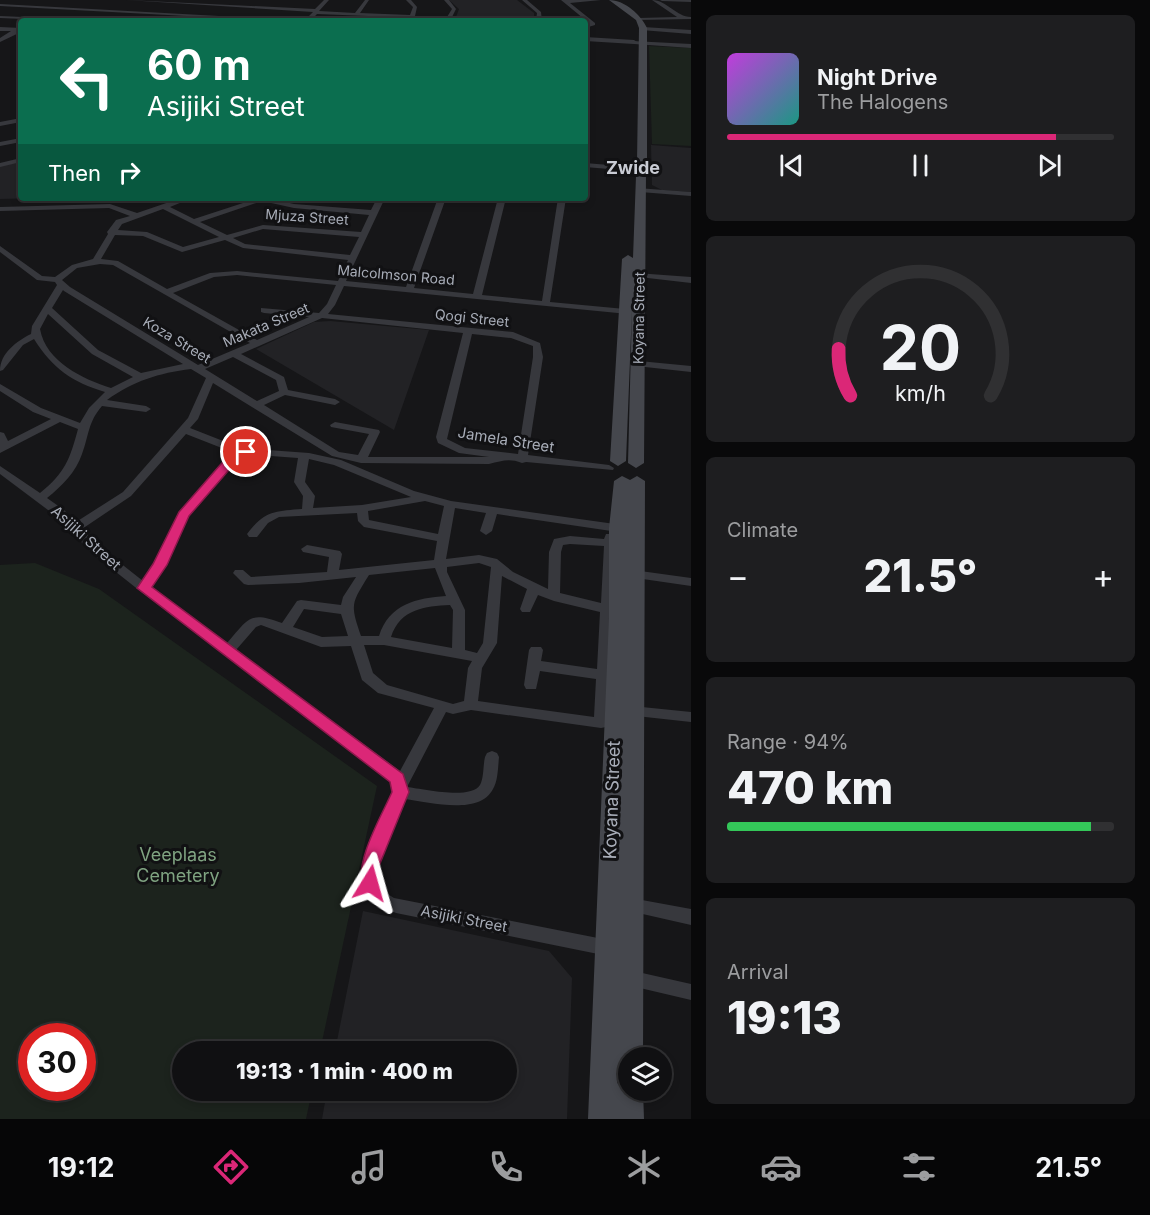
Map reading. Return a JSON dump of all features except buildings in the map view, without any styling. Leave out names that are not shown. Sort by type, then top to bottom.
[{"type":"main road","name":"Koyana Street","points":[[605,0],[632,19],[639,42],[625,312],[624,471],[633,574],[629,1047]]},
{"type":"main road","points":[[613,0],[639,19]]},
{"type":"main road","name":"Koyana Street","points":[[632,138],[639,42],[643,29],[639,19]]},
{"type":"main road","name":"Koyana Street","points":[[602,1119],[619,618],[612,532],[624,471],[639,364],[640,190],[632,166]]},
{"type":"main road","points":[[629,1101],[630,1119]]},
{"type":"street","points":[[128,0],[449,18],[454,9],[446,0]]},
{"type":"street","points":[[223,0],[286,2]]},
{"type":"street","points":[[310,18],[327,0]]},
{"type":"street","points":[[356,14],[367,0]]},
{"type":"street","points":[[408,0],[415,7],[412,16]]},
{"type":"street","points":[[524,0],[539,13],[539,18]]},
{"type":"street","points":[[564,1],[599,0]]},
{"type":"street","points":[[654,0],[682,18]]},
{"type":"street","points":[[662,0],[691,1]]},
{"type":"street","points":[[564,1],[585,18]]},
{"type":"street","points":[[141,13],[156,2]]},
{"type":"street","points":[[280,9],[286,2]]},
{"type":"street","points":[[0,4],[208,18]]},
{"type":"street","points":[[0,12],[12,5]]},
{"type":"street","points":[[176,18],[180,15]]},
{"type":"street","points":[[0,17],[18,18]]},
{"type":"street","points":[[639,19],[691,18]]},
{"type":"street","points":[[0,29],[18,30]]},
{"type":"street","points":[[643,29],[691,32]]},
{"type":"street","points":[[0,40],[18,31]]},
{"type":"street","points":[[588,39],[691,46]]},
{"type":"street","points":[[0,116],[4,124]]},
{"type":"street","points":[[0,144],[18,141]]},
{"type":"street","points":[[0,165],[18,161]]},
{"type":"street","points":[[588,165],[632,166]]},
{"type":"street","points":[[640,190],[691,194]]},
{"type":"street","points":[[96,261],[111,232],[120,222],[178,201]]},
{"type":"street","points":[[193,222],[256,201]]},
{"type":"street","points":[[271,201],[294,206],[375,213]]},
{"type":"street","name":"Makata Street","points":[[112,391],[139,376],[196,368],[322,315],[331,305],[342,284],[380,201]]},
{"type":"street","points":[[409,290],[441,201]]},
{"type":"street","points":[[477,297],[501,201]]},
{"type":"street","points":[[546,303],[562,201]]},
{"type":"street","points":[[0,209],[110,206],[135,215]]},
{"type":"street","points":[[162,206],[247,247],[353,258]]},
{"type":"street","name":"Mjuza Street","points":[[111,232],[144,234],[182,250],[267,226],[364,235]]},
{"type":"street","name":"Koza Street","points":[[0,248],[40,278],[59,283],[321,446],[342,456],[361,460],[489,462],[500,457]]},
{"type":"street","points":[[41,498],[65,476],[79,448],[83,427],[112,391],[82,380],[52,361],[36,335],[38,322],[49,310],[66,270],[96,261],[115,263],[256,343]]},
{"type":"street","name":"Malcolmson Road","points":[[167,292],[204,277],[229,272],[625,312]]},
{"type":"street","points":[[639,275],[691,280]]},
{"type":"street","points":[[49,310],[95,352],[139,376]]},
{"type":"street","name":"Qogi Street","points":[[264,310],[519,336],[537,345],[538,357],[522,460]]},
{"type":"street","name":"Jamela Street","points":[[468,331],[441,437],[445,444],[456,450],[500,457],[624,471]]},
{"type":"street","points":[[0,368],[22,341],[36,335]]},
{"type":"street","points":[[233,353],[278,375],[284,392]]},
{"type":"street","points":[[639,364],[691,369]]},
{"type":"street","points":[[75,528],[127,494],[195,416],[211,377]]},
{"type":"street","points":[[0,387],[17,400],[58,419],[83,427]]},
{"type":"street","points":[[256,405],[284,392],[335,402]]},
{"type":"street","points":[[102,403],[146,408]]},
{"type":"street","points":[[0,435],[3,449],[58,419]]},
{"type":"street","points":[[336,424],[375,432],[361,460]]},
{"type":"street","points":[[183,429],[239,451],[306,456],[343,463],[423,498],[612,532]]},
{"type":"street","points":[[307,512],[309,496],[299,482],[306,456],[321,446]]},
{"type":"street","points":[[144,588],[160,565],[184,515],[239,451]]},
{"type":"street","name":"Asijiki Street","points":[[0,469],[41,498],[96,550],[144,588],[394,774],[400,787],[370,866],[370,883],[379,898],[396,906],[608,948]]},
{"type":"street","points":[[253,534],[261,523],[271,516],[362,509],[423,498]]},
{"type":"street","points":[[450,504],[442,539],[440,562],[444,580],[454,600],[459,619],[458,654]]},
{"type":"street","points":[[362,509],[364,521],[368,524],[442,539]]},
{"type":"street","points":[[486,531],[492,511]]},
{"type":"street","points":[[554,597],[555,552],[558,542],[612,532]]},
{"type":"street","points":[[365,572],[349,597],[346,610],[364,672],[372,683],[390,691],[453,709],[471,705],[600,724],[612,532]]},
{"type":"street","points":[[307,549],[336,554],[332,575]]},
{"type":"street","points":[[239,573],[243,579],[254,581],[365,572],[479,559],[497,565],[534,588],[554,597],[607,609]]},
{"type":"street","points":[[471,705],[473,679],[479,658],[490,643],[497,565]]},
{"type":"street","points":[[633,574],[691,582]]},
{"type":"street","points":[[526,609],[534,588]]},
{"type":"street","points":[[384,640],[389,622],[407,608],[422,602],[454,600]]},
{"type":"street","points":[[285,629],[301,604],[346,610]]},
{"type":"street","points":[[228,651],[255,622],[267,622],[321,642],[353,639],[384,640],[479,658]]},
{"type":"street","points":[[531,685],[536,650]]},
{"type":"street","points":[[533,665],[603,675]]},
{"type":"street","points":[[441,705],[400,787],[457,799],[477,797],[487,787],[492,757]]},
{"type":"street","points":[[632,711],[691,717]]},
{"type":"street","points":[[631,904],[691,917]]},
{"type":"street","points":[[629,978],[691,992]]},
{"type":"shaded area","points":[[449,0],[517,0],[534,13],[534,18],[458,18],[456,17],[459,9]]},
{"type":"shaded area","points":[[651,145],[691,148],[691,192],[662,190],[652,185]]},
{"type":"shaded area","points":[[18,163],[18,198],[0,199],[0,166]]},
{"type":"shaded area","points":[[330,321],[429,330],[394,430],[256,349],[314,322]]},
{"type":"shaded area","points":[[363,911],[549,951],[572,978],[567,1119],[322,1119],[325,1101],[517,1101],[517,1041],[337,1041]]},
{"type":"green space","points":[[649,46],[691,48],[691,146],[652,144]]},
{"type":"green space","name":"Veeplaas Cemetery","points":[[35,563],[99,589],[377,786],[322,1041],[172,1041],[172,1101],[310,1101],[306,1119],[0,1119],[0,565]]},
{"type":"district","name":"Zwide","points":[[633,168]]},
{"type":"route","points":[[246,452],[239,451],[192,504],[179,522],[156,572],[144,588],[398,778],[400,792],[370,866],[370,883]]}]
